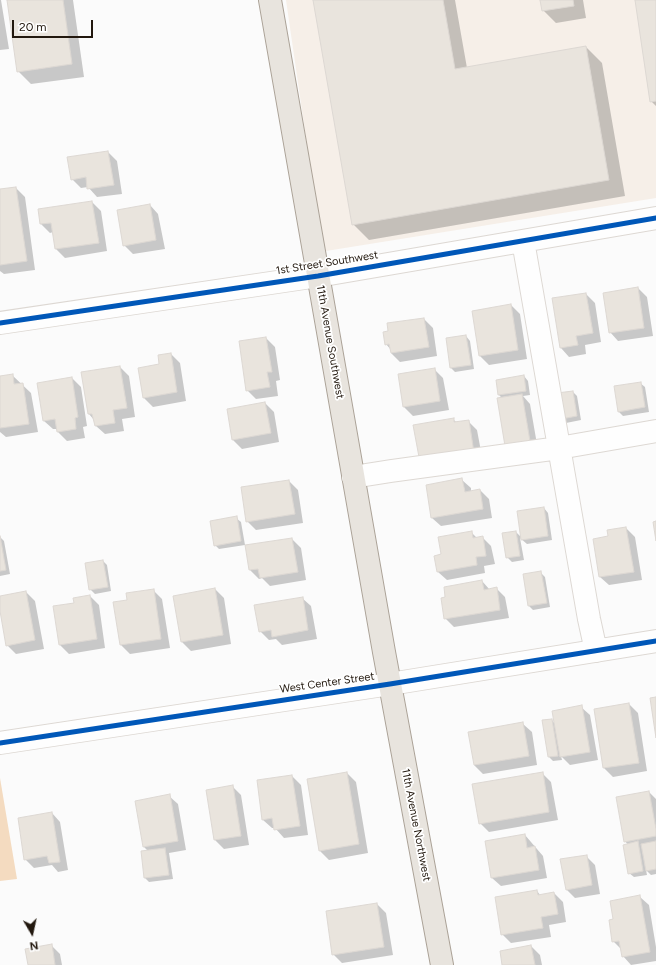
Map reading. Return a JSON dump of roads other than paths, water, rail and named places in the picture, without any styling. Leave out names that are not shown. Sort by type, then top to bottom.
[{"type":"main road","name":"11th Avenue Southwest","points":[[270,0],[390,684]]},
{"type":"main road","name":"11th Avenue Northwest","points":[[390,684],[442,965]]},
{"type":"street","name":"1st Street Southwest","points":[[0,323],[318,276],[656,218]]},
{"type":"street","points":[[523,241],[589,619],[596,651]]},
{"type":"street","points":[[354,477],[559,448],[656,431]]},
{"type":"street","name":"West Center Street","points":[[0,743],[390,684],[656,641]]}]
